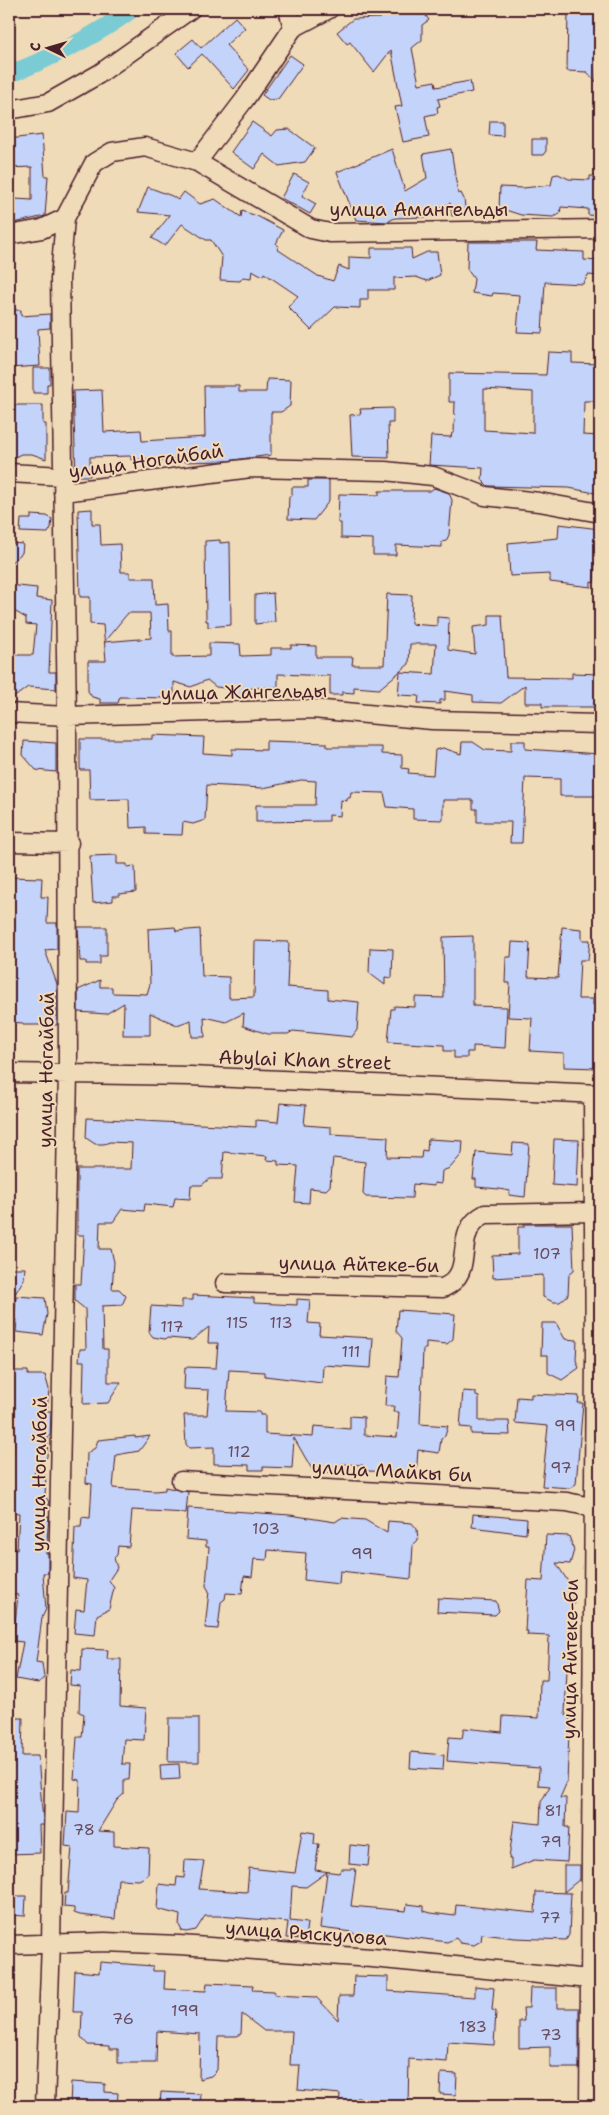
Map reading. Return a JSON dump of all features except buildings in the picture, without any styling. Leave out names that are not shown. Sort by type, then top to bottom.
[{"type":"street","points":[[9,110],[48,103],[99,74],[191,9]]},
{"type":"street","points":[[288,9],[293,28]]},
{"type":"street","points":[[197,162],[245,99],[293,28],[329,9]]},
{"type":"street","name":"улица Амангельды","points":[[66,218],[94,163],[112,152],[145,147],[197,162],[312,229],[330,233],[600,229]]},
{"type":"street","points":[[9,235],[42,228],[66,218],[60,280],[63,484]]},
{"type":"street","name":"улица Ногайбай","points":[[9,474],[63,484],[251,468],[386,471],[433,476],[484,496],[539,502],[600,513]]},
{"type":"street","name":"улица Ногайбай","points":[[45,2106],[51,1942],[68,1073],[68,716],[63,484]]},
{"type":"street","name":"улица Жангельды","points":[[9,713],[68,716],[313,710],[432,720],[600,724]]},
{"type":"street","points":[[9,842],[68,843]]},
{"type":"street","name":"Abylai Khan street","points":[[9,1073],[190,1076],[596,1094]]},
{"type":"street","name":"улица Айтеке-би","points":[[589,2106],[596,1979],[596,1509],[593,1212],[596,1094]]},
{"type":"street","name":"улица Айтеке-би","points":[[225,1283],[443,1288],[452,1284],[460,1274],[468,1230],[475,1220],[486,1214],[593,1212]]},
{"type":"street","name":"улица Майкы би","points":[[181,1480],[567,1502],[596,1509]]},
{"type":"street","name":"улица Рыскулова","points":[[9,1945],[51,1942],[114,1942],[372,1958],[596,1979]]},
{"type":"waterway","points":[[9,74],[73,46],[132,9]]}]
